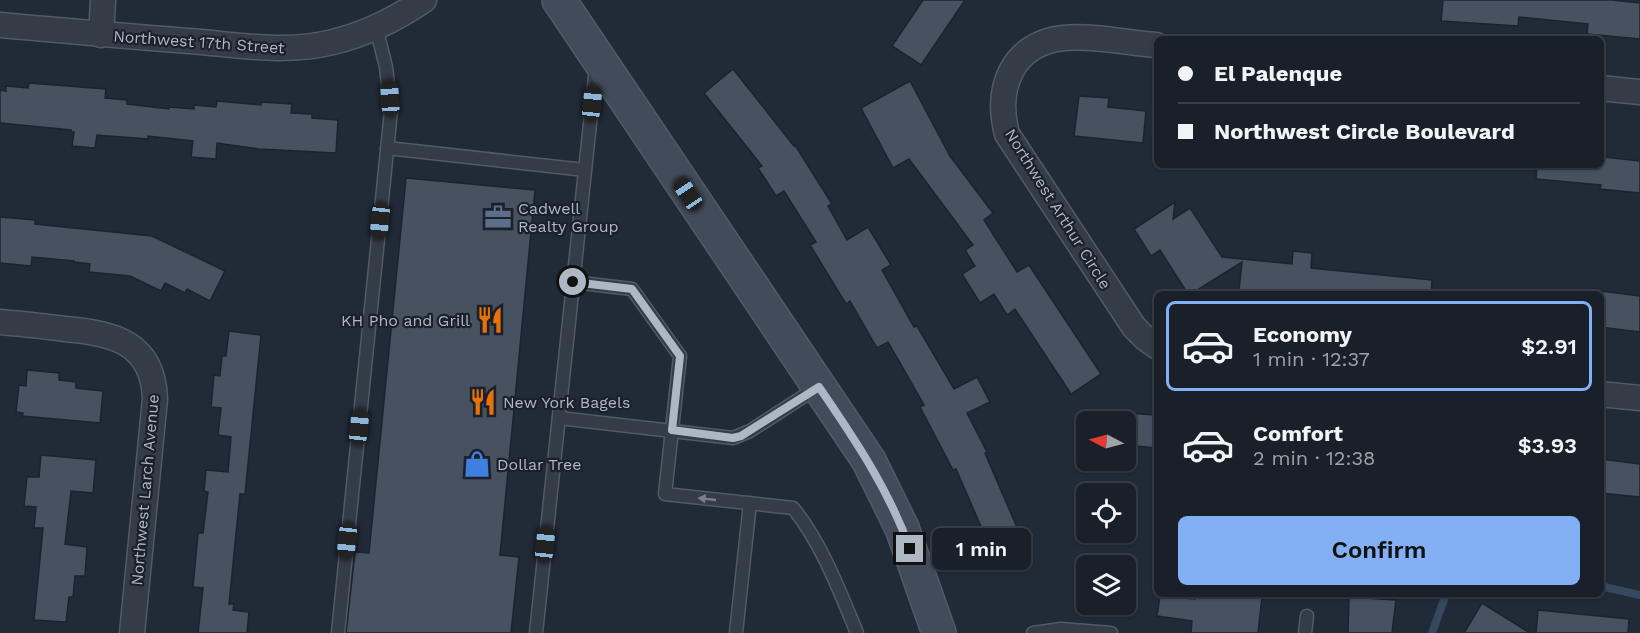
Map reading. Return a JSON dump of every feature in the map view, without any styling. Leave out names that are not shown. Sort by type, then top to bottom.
[{"type":"main road","points":[[559,0],[869,461],[902,528],[939,633]]},
{"type":"street","points":[[101,35],[103,0]]},
{"type":"street","name":"Northwest 17th Street","points":[[0,25],[287,49],[332,43],[403,15],[424,0]]},
{"type":"street","name":"Northwest Arthur Circle","points":[[1154,45],[1064,38],[1039,44],[1026,51],[1011,70],[1002,101],[1007,134],[1134,327],[1154,345]]},
{"type":"street","points":[[1604,88],[1640,92]]},
{"type":"street","name":"Northwest Larch Avenue","points":[[0,322],[95,332],[121,339],[139,352],[151,371],[155,384],[155,399],[132,633]]},
{"type":"street","points":[[1604,394],[1640,398]]},
{"type":"lane","points":[[338,633],[391,111],[389,84],[376,27]]},
{"type":"lane","points":[[536,633],[597,58]]},
{"type":"lane","points":[[387,148],[585,170]]},
{"type":"lane","points":[[573,282],[632,289],[680,356],[665,494],[793,508],[816,543],[857,633]]},
{"type":"lane","points":[[559,418],[733,438],[741,436],[819,387]]},
{"type":"lane","points":[[736,633],[750,503]]},
{"type":"lane","points":[[1305,633],[1307,616]]},
{"type":"lane","points":[[1034,633],[1061,629],[1111,633]]},
{"type":"building","points":[[923,0],[965,0],[921,65],[892,46]]},
{"type":"building","points":[[1443,0],[1612,0],[1640,3],[1640,39],[1587,34],[1588,24],[1519,17],[1518,26],[1441,21]]},
{"type":"building","points":[[733,69],[795,145],[832,204],[828,206],[847,240],[868,227],[891,265],[882,270],[914,327],[917,326],[954,389],[977,377],[990,402],[967,413],[987,452],[985,453],[1022,539],[992,552],[956,469],[953,470],[920,407],[924,405],[888,342],[877,348],[850,301],[846,304],[810,245],[816,242],[784,191],[776,196],[758,168],[762,166],[704,93]]},
{"type":"building","points":[[910,81],[950,156],[993,213],[984,220],[1017,272],[1029,265],[1101,374],[1071,394],[1015,309],[1007,315],[994,294],[980,303],[962,274],[975,266],[965,250],[973,245],[909,159],[893,168],[861,108]]},
{"type":"building","points":[[29,83],[106,89],[105,98],[127,100],[127,104],[169,109],[169,107],[194,109],[194,105],[216,107],[217,101],[261,105],[261,102],[292,104],[291,113],[312,114],[312,118],[338,120],[336,153],[259,149],[217,143],[216,159],[191,157],[193,141],[148,136],[148,139],[97,135],[95,148],[72,146],[74,132],[71,130],[0,123],[0,90],[6,91],[6,86],[28,88]]},
{"type":"building","points":[[1079,96],[1109,98],[1108,107],[1146,111],[1143,143],[1074,136]]},
{"type":"building","points":[[1604,157],[1640,161],[1640,193],[1600,189],[1601,185],[1536,179],[1537,168],[1604,168]]},
{"type":"building","points":[[406,178],[535,190],[500,555],[519,557],[511,633],[346,633],[355,552],[369,553]]},
{"type":"building","points":[[1175,202],[1173,219],[1190,208],[1222,257],[1292,264],[1293,251],[1312,253],[1311,268],[1432,280],[1431,291],[1239,290],[1242,262],[1196,291],[1186,291],[1160,250],[1151,256],[1134,229]]},
{"type":"building","points":[[0,217],[35,220],[35,224],[152,236],[225,271],[210,301],[187,289],[185,293],[165,283],[161,291],[130,276],[89,272],[90,264],[74,261],[32,257],[31,266],[0,263]]},
{"type":"building","points":[[1604,292],[1640,296],[1640,332],[1604,328]]},
{"type":"building","points":[[229,331],[261,335],[245,494],[240,494],[229,604],[234,604],[233,610],[249,612],[247,633],[198,633],[203,588],[193,587],[198,533],[203,533],[208,492],[204,491],[206,470],[228,472],[231,437],[218,435],[221,408],[211,407],[214,375],[220,376],[222,356],[226,356]]},
{"type":"building","points":[[27,370],[59,373],[59,380],[76,382],[76,388],[103,391],[100,423],[22,416],[23,413],[16,412],[19,385],[26,386]]},
{"type":"building","points":[[1136,414],[1154,415],[1154,448],[1136,446]]},
{"type":"building","points":[[41,455],[96,460],[93,493],[71,491],[65,544],[87,547],[85,576],[75,576],[73,597],[69,597],[66,622],[34,620],[43,528],[34,528],[36,507],[24,506],[27,477],[39,477]]},
{"type":"building","points":[[1604,460],[1640,464],[1640,497],[1604,493]]},
{"type":"building","points":[[1160,597],[1195,599],[1195,597],[1262,597],[1258,633],[1191,633],[1192,621],[1157,616]]},
{"type":"building","points":[[1349,597],[1396,600],[1392,633],[1348,633]]},
{"type":"building","points":[[1482,603],[1530,633],[1464,633]]},
{"type":"building","points":[[1538,610],[1629,619],[1628,633],[1536,633]]},
{"type":"waterway","points":[[1604,587],[1640,595]]},
{"type":"waterway","points":[[1432,633],[1445,597]]},
{"type":"place","name":"Cadwell Realty Group","points":[[498,217]]},
{"type":"place","name":"KH Pho and Grill","points":[[490,320]]},
{"type":"place","name":"New York Bagels","points":[[483,402]]},
{"type":"place","name":"Dollar Tree","points":[[477,464]]},
{"type":"route","points":[[573,282],[632,289],[680,356],[672,430],[733,438],[741,436],[819,387],[869,461],[910,549]]}]
